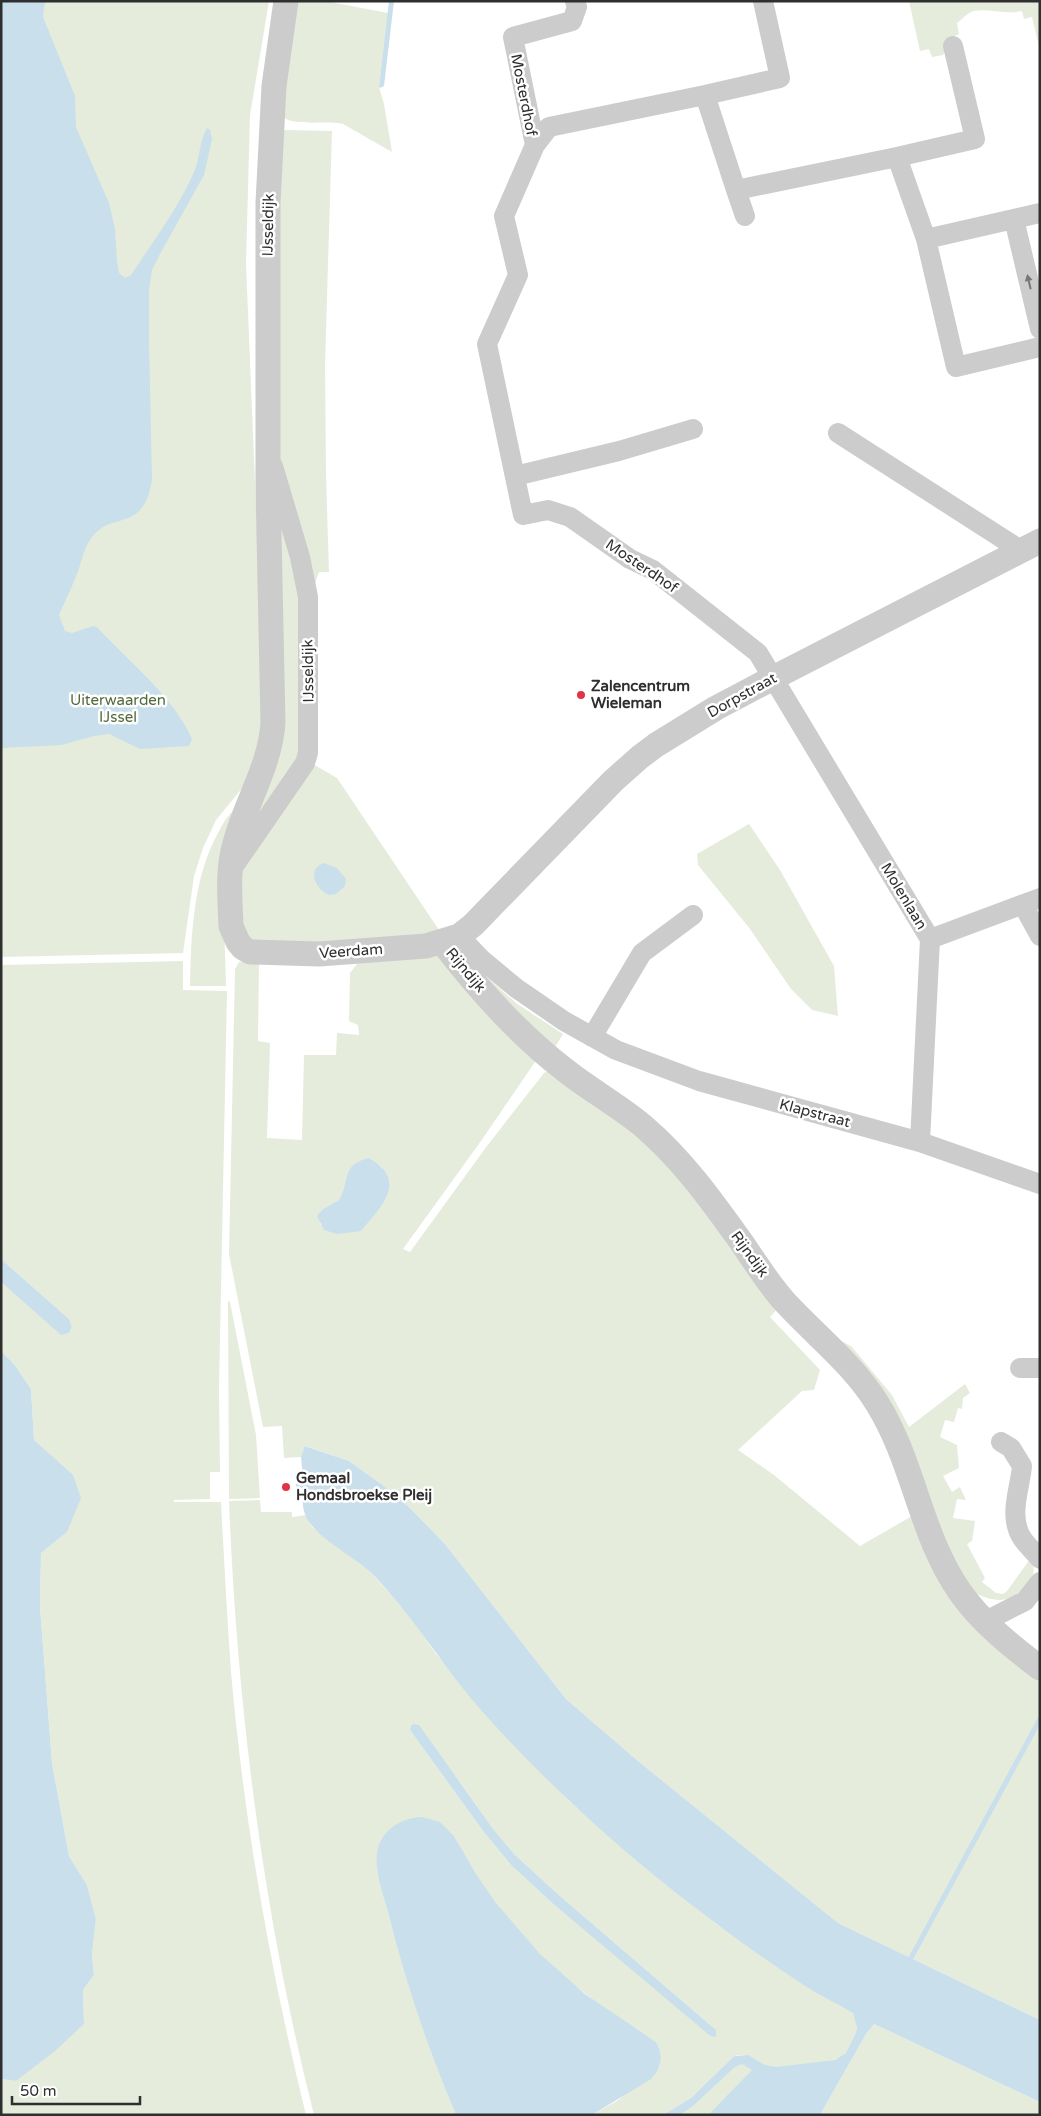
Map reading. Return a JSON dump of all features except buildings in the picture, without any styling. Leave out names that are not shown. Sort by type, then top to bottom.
[{"type":"street","name":"IJsseldijk","points":[[243,948],[233,934],[231,926],[230,873],[235,841],[265,764],[272,738],[268,450],[268,184],[274,86],[286,1]]},
{"type":"street","name":"Mosterdhof","points":[[535,146],[512,37],[572,20],[577,6],[576,1]]},
{"type":"street","name":"Mosterdhof","points":[[764,1],[780,78],[549,127],[535,146],[504,216],[518,275],[487,344],[523,515],[548,510],[570,517],[630,559],[653,570],[758,653],[773,678]]},
{"type":"street","points":[[736,190],[975,139],[953,46]]},
{"type":"street","points":[[705,95],[745,216]]},
{"type":"street","points":[[897,157],[926,239],[956,367],[1040,347]]},
{"type":"street","points":[[926,239],[1040,213]]},
{"type":"street","points":[[1014,219],[1040,329]]},
{"type":"street","points":[[515,476],[619,451],[693,429]]},
{"type":"street","name":"Dorpstraat","points":[[838,434],[1031,546]]},
{"type":"street","name":"IJsseldijk","points":[[230,873],[305,763],[308,753],[308,597],[300,557],[268,450]]},
{"type":"street","name":"Dorpstraat","points":[[451,939],[473,925],[613,781],[640,756],[716,708],[1031,546]]},
{"type":"street","name":"Molenlaan","points":[[773,678],[930,939],[920,1142]]},
{"type":"street","points":[[930,939],[1031,902],[1040,936]]},
{"type":"street","points":[[592,1037],[642,953],[693,915]]},
{"type":"street","name":"Veerdam","points":[[243,948],[261,953],[319,954],[426,946],[451,939]]},
{"type":"street","name":"Klapstraat","points":[[451,939],[564,1021],[616,1050],[699,1081],[920,1142],[1040,1184]]},
{"type":"street","name":"Rijndijk","points":[[451,939],[478,986],[526,1036],[568,1073],[642,1125],[678,1159],[712,1201],[783,1300],[852,1369],[878,1404],[891,1429],[945,1565],[960,1592],[986,1621],[1018,1651],[1040,1668]]},
{"type":"street","points":[[1001,1442],[1010,1448],[1022,1466],[1015,1509],[1016,1522],[1022,1538],[1040,1559]]},
{"type":"street","points":[[986,1621],[1025,1601],[1040,1582]]},
{"type":"green space","name":"Uiterwaarden IJssel","points":[[1,1],[269,1],[250,115],[246,263],[265,726],[253,775],[216,820],[203,848],[194,876],[183,953],[1,957]]},
{"type":"green space","points":[[292,1],[325,1],[388,13],[379,87],[384,104],[392,152],[343,124],[301,122],[282,116]]},
{"type":"green space","points":[[909,1],[1040,2],[1040,50],[1032,17],[1024,19],[1022,11],[979,10],[971,12],[957,23],[959,34],[953,37],[943,55],[932,57],[929,49],[920,51]]},
{"type":"green space","points":[[285,130],[332,131],[325,365],[329,572],[319,572],[312,592],[278,458],[278,135]]},
{"type":"green space","points":[[275,489],[302,580],[299,761],[246,831],[257,800]]},
{"type":"green space","points":[[313,764],[337,778],[441,933],[405,941],[250,943],[242,935],[241,874]]},
{"type":"green space","points":[[235,810],[224,921],[226,986],[190,986],[195,907],[204,867],[219,831],[230,814]]},
{"type":"green space","points":[[749,824],[780,870],[834,966],[838,1016],[812,1010],[791,989],[750,929],[698,865],[697,854]]},
{"type":"green space","points":[[438,956],[537,1059],[403,1249],[410,1252],[487,1146],[544,1073],[551,1070],[587,1096],[680,1173],[778,1308],[770,1317],[820,1370],[814,1390],[802,1391],[738,1450],[774,1475],[860,1546],[919,1512],[933,1550],[1040,1672],[1040,2020],[838,1923],[638,1761],[566,1699],[445,1544],[411,1509],[384,1486],[349,1461],[306,1446],[301,1457],[284,1458],[282,1426],[263,1427],[229,1254],[235,969],[239,962],[259,962],[258,1041],[270,1043],[267,1138],[302,1140],[304,1055],[336,1055],[337,1033],[359,1035],[358,1025],[349,1021],[350,973],[361,959]],"holes":[[[369,1158],[383,1168],[320,1225],[323,1209],[339,1200]]]},
{"type":"green space","points":[[183,961],[183,990],[227,991],[219,1389],[220,1472],[210,1472],[210,1499],[174,1500],[174,1502],[221,1502],[231,1672],[243,1784],[270,1950],[306,2115],[1,2115],[1,2079],[16,2081],[84,2024],[83,1990],[94,1975],[92,1954],[96,1919],[87,1885],[69,1856],[52,1763],[40,1607],[41,1553],[67,1532],[52,1457],[34,1440],[31,1389],[14,1364],[1,1351],[1,1282],[61,1334],[69,1333],[72,1327],[69,1319],[1,1259],[1,965]]},
{"type":"green space","points":[[469,961],[516,1003],[563,1034],[551,1054]]},
{"type":"green space","points":[[228,1301],[230,1302],[256,1435],[260,1498],[229,1499]]},
{"type":"green space","points":[[828,1334],[851,1346],[892,1395],[909,1427],[965,1384],[970,1393],[963,1398],[962,1409],[958,1408],[954,1422],[945,1420],[940,1437],[957,1445],[959,1468],[943,1476],[952,1492],[960,1487],[966,1500],[957,1499],[953,1518],[975,1521],[972,1541],[967,1544],[985,1578],[982,1582],[996,1593],[1003,1594],[1007,1591],[1030,1559],[1033,1574],[1028,1584],[1020,1592],[1010,1598],[1000,1600],[989,1599],[973,1592],[937,1534]]},
{"type":"green space","points":[[260,1500],[261,1512],[292,1512],[292,1517],[306,1515],[312,1527],[365,1567],[410,1616],[436,1654],[570,1802],[664,1883],[715,1923],[807,1987],[853,2012],[857,2028],[850,2048],[846,2053],[831,2061],[808,2066],[783,2067],[766,2066],[743,2055],[734,2056],[691,2098],[663,2115],[592,2115],[617,2101],[659,2068],[661,2058],[658,2045],[603,2007],[546,1961],[495,1902],[480,1881],[454,1836],[377,1868],[411,1993],[456,2115],[314,2115],[280,1963],[255,1810],[238,1656],[229,1501]],"holes":[[[413,1724],[460,1782],[494,1830],[515,1855],[716,2030],[551,1902],[511,1865],[483,1831],[410,1730],[411,1725]]]},
{"type":"green space","points":[[874,2024],[1040,2102],[1040,2115],[820,2115],[866,2034]]},
{"type":"green space","points":[[738,2064],[753,2070],[708,2115],[680,2115],[692,2107]]},
{"type":"water","points":[[1,1],[45,1],[43,17],[75,96],[76,127],[109,203],[115,229],[119,273],[125,278],[131,275],[181,198],[196,167],[204,133],[207,128],[210,130],[212,139],[204,175],[152,270],[149,290],[149,341],[152,480],[148,497],[134,515],[107,525],[90,540],[59,615],[65,631],[72,633],[93,626],[97,627],[149,680],[174,709],[192,739],[189,746],[140,749],[109,734],[61,745],[1,748]]},
{"type":"water","points":[[389,1],[394,1],[384,86],[380,88],[379,87]]},
{"type":"water","points":[[323,863],[337,868],[346,879],[345,886],[336,894],[329,895],[324,892],[315,880],[315,871]]},
{"type":"water","points":[[369,1158],[381,1167],[387,1176],[388,1194],[383,1203],[361,1231],[337,1234],[324,1230],[317,1216],[323,1209],[339,1200],[350,1169],[360,1161]]},
{"type":"water","points":[[1,1259],[69,1319],[72,1327],[69,1333],[61,1335],[1,1282]]},
{"type":"water","points":[[1,1351],[14,1364],[31,1389],[34,1440],[73,1475],[81,1498],[67,1532],[41,1553],[40,1607],[52,1763],[69,1856],[87,1885],[96,1919],[92,1954],[94,1975],[83,1990],[84,2024],[55,2051],[16,2081],[1,2079]]},
{"type":"water","points":[[305,1446],[349,1461],[384,1486],[411,1509],[445,1544],[566,1699],[638,1761],[838,1923],[1040,2020],[1040,2102],[874,2024],[866,2034],[820,2115],[708,2115],[752,2070],[742,2064],[735,2067],[692,2107],[680,2115],[663,2115],[691,2098],[734,2056],[748,2055],[765,2065],[776,2067],[835,2060],[846,2053],[855,2035],[857,2028],[853,2013],[805,1986],[718,1925],[675,1892],[594,1823],[517,1749],[457,1681],[411,1619],[382,1584],[363,1566],[320,1534],[307,1519],[303,1508],[302,1488],[296,1488],[296,1481],[303,1480],[301,1457]]},
{"type":"water","points":[[413,1724],[419,1725],[494,1830],[515,1855],[716,2030],[716,2036],[713,2037],[708,2034],[551,1902],[511,1865],[483,1831],[410,1730]]},
{"type":"water","points":[[422,1817],[440,1822],[454,1836],[476,1874],[496,1903],[540,1954],[585,1994],[656,2042],[659,2047],[661,2061],[658,2070],[651,2079],[592,2115],[456,2115],[436,2065],[410,1989],[381,1889],[377,1864],[378,1848],[389,1830],[408,1819]]},
{"type":"waterway","points":[[911,1958],[1040,1719]]},
{"type":"place","name":"Zalencentrum Wieleman","points":[[581,695]]},
{"type":"place","name":"Gemaal Hondsbroekse Pleij","points":[[286,1487]]}]
